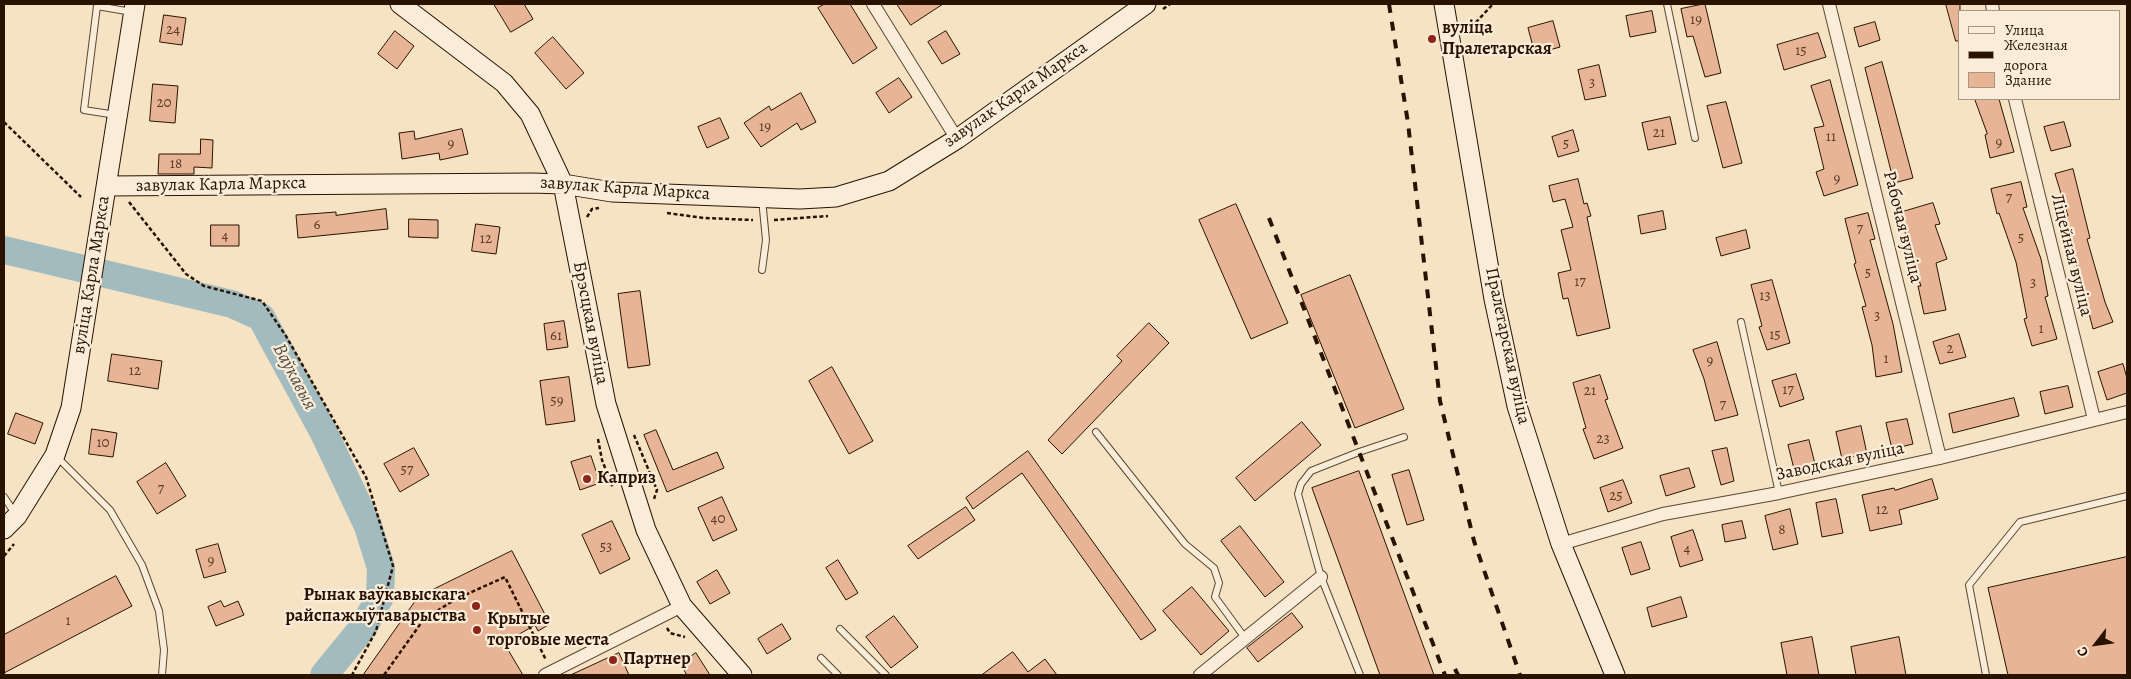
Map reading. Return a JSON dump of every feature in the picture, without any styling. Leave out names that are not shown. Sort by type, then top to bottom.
[{"type":"street","name":"Брэсцкая вуліца","points":[[400,4],[504,83],[530,114],[563,184],[606,404],[646,530],[682,606],[742,675]]},
{"type":"street","points":[[873,4],[957,139]]},
{"type":"street","name":"Пралетарская вуліца","points":[[1444,4],[1494,299],[1517,406],[1561,544],[1615,675]]},
{"type":"street","name":"Рабочая вуліца","points":[[1829,4],[1940,458]]},
{"type":"street","name":"завулак Карла Маркса","points":[[107,186],[563,184],[612,192],[800,200],[836,197],[889,181],[957,139],[1145,6]]},
{"type":"street","name":"вуліца Карла Маркса","points":[[10,522],[55,454],[71,408],[134,8]]},
{"type":"street","name":"Ліцейная вуліца","points":[[2015,100],[2094,419]]},
{"type":"street","name":"Заводская вуліца","points":[[1561,544],[1663,514],[1779,493],[1940,458],[2127,412]]},
{"type":"street","points":[[1200,675],[1321,577]]},
{"type":"street","points":[[548,674],[682,606]]},
{"type":"lane","points":[[1668,4],[1695,138]]},
{"type":"lane","points":[[118,115],[84,110],[98,6],[134,8]]},
{"type":"lane","points":[[762,198],[766,240],[762,270]]},
{"type":"lane","points":[[1741,322],[1779,493]]},
{"type":"lane","points":[[1096,432],[1185,544],[1214,568],[1219,583],[1215,596],[1245,638]]},
{"type":"lane","points":[[1360,675],[1321,577],[1298,494],[1301,484],[1312,471],[1359,452],[1404,437]]},
{"type":"lane","points":[[55,454],[110,510],[142,565],[159,611],[164,650],[162,675]]},
{"type":"lane","points":[[1986,675],[1969,585],[2020,522],[2127,496]]},
{"type":"lane","points":[[4,497],[10,522]]},
{"type":"lane","points":[[840,629],[886,675]]},
{"type":"lane","points":[[821,658],[838,675]]},
{"type":"path","points":[[1145,6],[1170,4]]},
{"type":"path","points":[[1452,47],[1493,4]]},
{"type":"path","points":[[4,122],[82,197]]},
{"type":"path","points":[[125,196],[186,274],[204,286],[262,301],[286,336],[366,477],[393,566],[376,631],[352,675]]},
{"type":"path","points":[[585,221],[592,209],[600,208]]},
{"type":"path","points":[[662,212],[704,218],[764,221],[837,214]]},
{"type":"path","points":[[384,675],[424,619],[456,599],[505,577],[548,674]]},
{"type":"building","points":[[494,4],[524,4],[533,19],[511,32]]},
{"type":"building","points":[[825,4],[850,4],[877,48],[853,64],[818,8]]},
{"type":"building","points":[[897,4],[943,4],[911,25]]},
{"type":"building","points":[[1705,4],[1721,73],[1705,77],[1693,36],[1687,37],[1681,9]]},
{"type":"building","points":[[1946,4],[1960,4],[1960,10],[1958,10],[1958,41],[1956,41]]},
{"type":"building","points":[[1652,11],[1656,32],[1630,37],[1626,16]]},
{"type":"building","points":[[164,15],[186,18],[182,45],[160,42]]},
{"type":"building","points":[[1553,21],[1560,47],[1535,54],[1528,28]]},
{"type":"building","points":[[1875,22],[1880,40],[1859,47],[1854,28]]},
{"type":"building","points":[[395,31],[414,46],[397,69],[378,54]]},
{"type":"building","points":[[946,31],[960,54],[942,64],[928,42]]},
{"type":"building","points":[[1818,33],[1826,57],[1784,70],[1777,45]]},
{"type":"building","points":[[553,37],[584,73],[566,89],[535,53]]},
{"type":"building","points":[[1882,62],[1913,178],[1894,183],[1865,68]]},
{"type":"building","points":[[1599,65],[1606,96],[1585,100],[1578,70]]},
{"type":"building","points":[[899,78],[912,97],[889,113],[876,93]]},
{"type":"building","points":[[1830,80],[1858,185],[1824,196],[1816,172],[1824,169],[1814,128],[1824,126],[1811,86]]},
{"type":"building","points":[[153,84],[178,86],[175,123],[150,121]]},
{"type":"building","points":[[801,93],[816,122],[801,130],[797,123],[761,147],[744,123],[769,106],[771,110]]},
{"type":"building","points":[[1975,100],[1999,100],[2014,152],[1990,158],[1985,135],[1987,134]]},
{"type":"building","points":[[1726,102],[1742,163],[1723,168],[1707,106]]},
{"type":"building","points":[[1670,117],[1676,144],[1648,150],[1642,123]]},
{"type":"building","points":[[720,118],[729,138],[707,148],[698,127]]},
{"type":"building","points":[[2064,122],[2071,146],[2051,151],[2044,127]]},
{"type":"building","points":[[462,129],[468,154],[440,160],[439,153],[402,159],[399,133],[414,131],[415,139]]},
{"type":"building","points":[[1573,130],[1579,151],[1558,157],[1552,137]]},
{"type":"building","points":[[201,139],[213,140],[212,168],[194,167],[194,174],[158,174],[159,154],[200,154]]},
{"type":"building","points":[[2073,169],[2090,238],[2087,239],[2105,302],[2113,322],[2093,329],[2064,217],[2068,216],[2055,174]]},
{"type":"building","points":[[1578,179],[1584,204],[1587,203],[1591,216],[1587,217],[1610,328],[1577,336],[1568,298],[1563,299],[1558,273],[1571,270],[1561,230],[1573,227],[1565,199],[1553,202],[1549,186]]},
{"type":"building","points":[[2021,182],[2027,207],[2023,208],[2041,259],[2048,296],[2045,297],[2057,339],[2032,346],[2024,319],[2027,318],[2016,262],[1999,213],[1997,214],[1991,189]]},
{"type":"building","points":[[1933,203],[1940,224],[1935,225],[1947,259],[1936,263],[1946,310],[1924,314],[1918,286],[1921,286],[1908,249],[1910,248],[1899,213]]},
{"type":"building","points":[[1236,204],[1288,323],[1251,339],[1199,220]]},
{"type":"building","points":[[386,209],[388,229],[298,238],[296,215],[336,212],[336,215]]},
{"type":"building","points":[[1663,211],[1666,229],[1641,234],[1638,216]]},
{"type":"building","points":[[1868,213],[1875,239],[1870,240],[1893,324],[1902,372],[1876,377],[1872,345],[1862,307],[1866,306],[1854,264],[1856,263],[1845,219]]},
{"type":"building","points":[[409,219],[438,220],[438,238],[409,237]]},
{"type":"building","points":[[476,224],[500,227],[496,254],[472,251]]},
{"type":"building","points":[[211,225],[239,225],[239,246],[211,246]]},
{"type":"building","points":[[1746,230],[1750,248],[1721,256],[1716,238]]},
{"type":"building","points":[[1350,275],[1404,409],[1355,428],[1301,295]]},
{"type":"building","points":[[1772,280],[1790,343],[1767,350],[1759,327],[1762,326],[1751,285]]},
{"type":"building","points":[[640,291],[650,365],[628,368],[618,294]]},
{"type":"building","points":[[564,321],[568,347],[547,350],[544,324]]},
{"type":"building","points":[[1149,323],[1169,343],[1062,454],[1048,440],[1122,361],[1117,356]]},
{"type":"building","points":[[1959,334],[1966,357],[1940,364],[1933,342]]},
{"type":"building","points":[[1717,342],[1738,415],[1715,421],[1704,379],[1693,350]]},
{"type":"building","points":[[112,354],[162,361],[158,389],[108,381]]},
{"type":"building","points":[[2123,364],[2127,378],[2127,393],[2107,400],[2098,372]]},
{"type":"building","points":[[832,367],[873,441],[849,454],[809,381]]},
{"type":"building","points":[[1796,374],[1804,399],[1780,407],[1772,381]]},
{"type":"building","points":[[1600,375],[1608,399],[1605,400],[1623,448],[1594,459],[1583,429],[1586,428],[1573,383]]},
{"type":"building","points":[[569,377],[575,421],[546,425],[540,381]]},
{"type":"building","points":[[2068,386],[2073,407],[2045,414],[2040,392]]},
{"type":"building","points":[[2014,398],[2019,416],[1953,433],[1949,414]]},
{"type":"building","points":[[16,413],[43,423],[35,444],[8,434]]},
{"type":"building","points":[[1907,419],[1913,444],[1892,449],[1886,423]]},
{"type":"building","points":[[1302,422],[1321,445],[1255,501],[1236,478]]},
{"type":"building","points":[[1861,426],[1867,454],[1842,459],[1836,432]]},
{"type":"building","points":[[92,429],[117,433],[113,457],[89,454]]},
{"type":"building","points":[[656,430],[673,470],[717,452],[724,468],[667,492],[644,435]]},
{"type":"building","points":[[1809,440],[1815,464],[1794,469],[1788,445]]},
{"type":"building","points":[[414,448],[429,475],[400,492],[384,464]]},
{"type":"building","points":[[1727,448],[1734,481],[1721,485],[1712,451]]},
{"type":"building","points":[[1028,451],[1156,630],[1141,640],[1022,473],[973,509],[966,498]]},
{"type":"building","points":[[591,456],[600,483],[580,490],[571,462]]},
{"type":"building","points":[[166,463],[186,496],[157,514],[137,482]]},
{"type":"building","points":[[1689,468],[1695,487],[1666,496],[1660,476]]},
{"type":"building","points":[[1409,470],[1424,520],[1407,525],[1392,475]]},
{"type":"building","points":[[1359,471],[1434,675],[1380,675],[1312,488]]},
{"type":"building","points":[[1932,479],[1938,499],[1899,510],[1902,524],[1870,531],[1862,495],[1894,488],[1895,490]]},
{"type":"building","points":[[1623,480],[1632,503],[1608,512],[1600,488]]},
{"type":"building","points":[[722,497],[737,530],[713,541],[698,508]]},
{"type":"building","points":[[1836,499],[1843,533],[1822,537],[1816,503]]},
{"type":"building","points":[[966,507],[975,520],[918,559],[908,546]]},
{"type":"building","points":[[1790,509],[1798,544],[1773,550],[1765,516]]},
{"type":"building","points":[[612,521],[630,559],[600,574],[582,535]]},
{"type":"building","points":[[1742,521],[1746,538],[1725,542],[1722,525]]},
{"type":"building","points":[[1240,526],[1284,582],[1265,597],[1221,541]]},
{"type":"building","points":[[1693,530],[1703,560],[1680,567],[1671,537]]},
{"type":"building","points":[[1641,542],[1650,569],[1631,575],[1622,548]]},
{"type":"building","points":[[218,544],[226,572],[204,578],[196,550]]},
{"type":"building","name":"Рынак ваўкавыскага райспажыўтаварыства","points":[[512,551],[550,624],[538,631],[535,625],[504,643],[523,675],[363,675],[418,597]]},
{"type":"building","points":[[2127,557],[2127,675],[2008,675],[1988,588]]},
{"type":"building","points":[[838,560],[858,593],[846,600],[826,568]]},
{"type":"building","points":[[717,570],[730,593],[710,604],[697,582]]},
{"type":"building","points":[[116,576],[132,606],[4,673],[4,635]]},
{"type":"building","points":[[1192,587],[1229,631],[1201,655],[1163,611]]},
{"type":"building","points":[[1681,597],[1687,617],[1652,627],[1647,608]]},
{"type":"building","points":[[221,601],[224,607],[238,601],[244,615],[216,626],[208,607]]},
{"type":"building","points":[[1292,613],[1303,627],[1258,662],[1247,648]]},
{"type":"building","points":[[894,616],[918,647],[891,668],[866,637]]},
{"type":"building","points":[[782,624],[791,639],[767,654],[758,639]]},
{"type":"building","points":[[1812,637],[1819,675],[1787,675],[1781,643]]},
{"type":"building","points":[[1899,637],[1906,675],[1856,675],[1851,647]]},
{"type":"building","points":[[1013,652],[1028,672],[1045,659],[1057,675],[982,675]]},
{"type":"building","name":"Партнер","points":[[619,653],[629,675],[571,675]]},
{"type":"building","points":[[696,653],[710,675],[687,675],[680,664]]},
{"type":"waterway","name":"Ваўкавыя","points":[[4,250],[232,304],[261,317],[323,431],[368,526],[381,568],[380,597],[364,626],[324,675]]},
{"type":"railway","points":[[1389,4],[1408,123],[1440,401],[1474,541],[1520,675]]},
{"type":"railway","points":[[1269,218],[1445,675]]},
{"type":"railway","points":[[1455,669],[1458,675]]},
{"type":"place","name":"вуліца Пралетарская","points":[[1432,39]]},
{"type":"place","name":"Каприз","points":[[587,479]]},
{"type":"place","name":"Рынак ваўкавыскага райспажыўтаварыства","points":[[476,606]]},
{"type":"place","name":"Крытые торговые места","points":[[477,630]]},
{"type":"place","name":"Партнер","points":[[613,660]]}]
